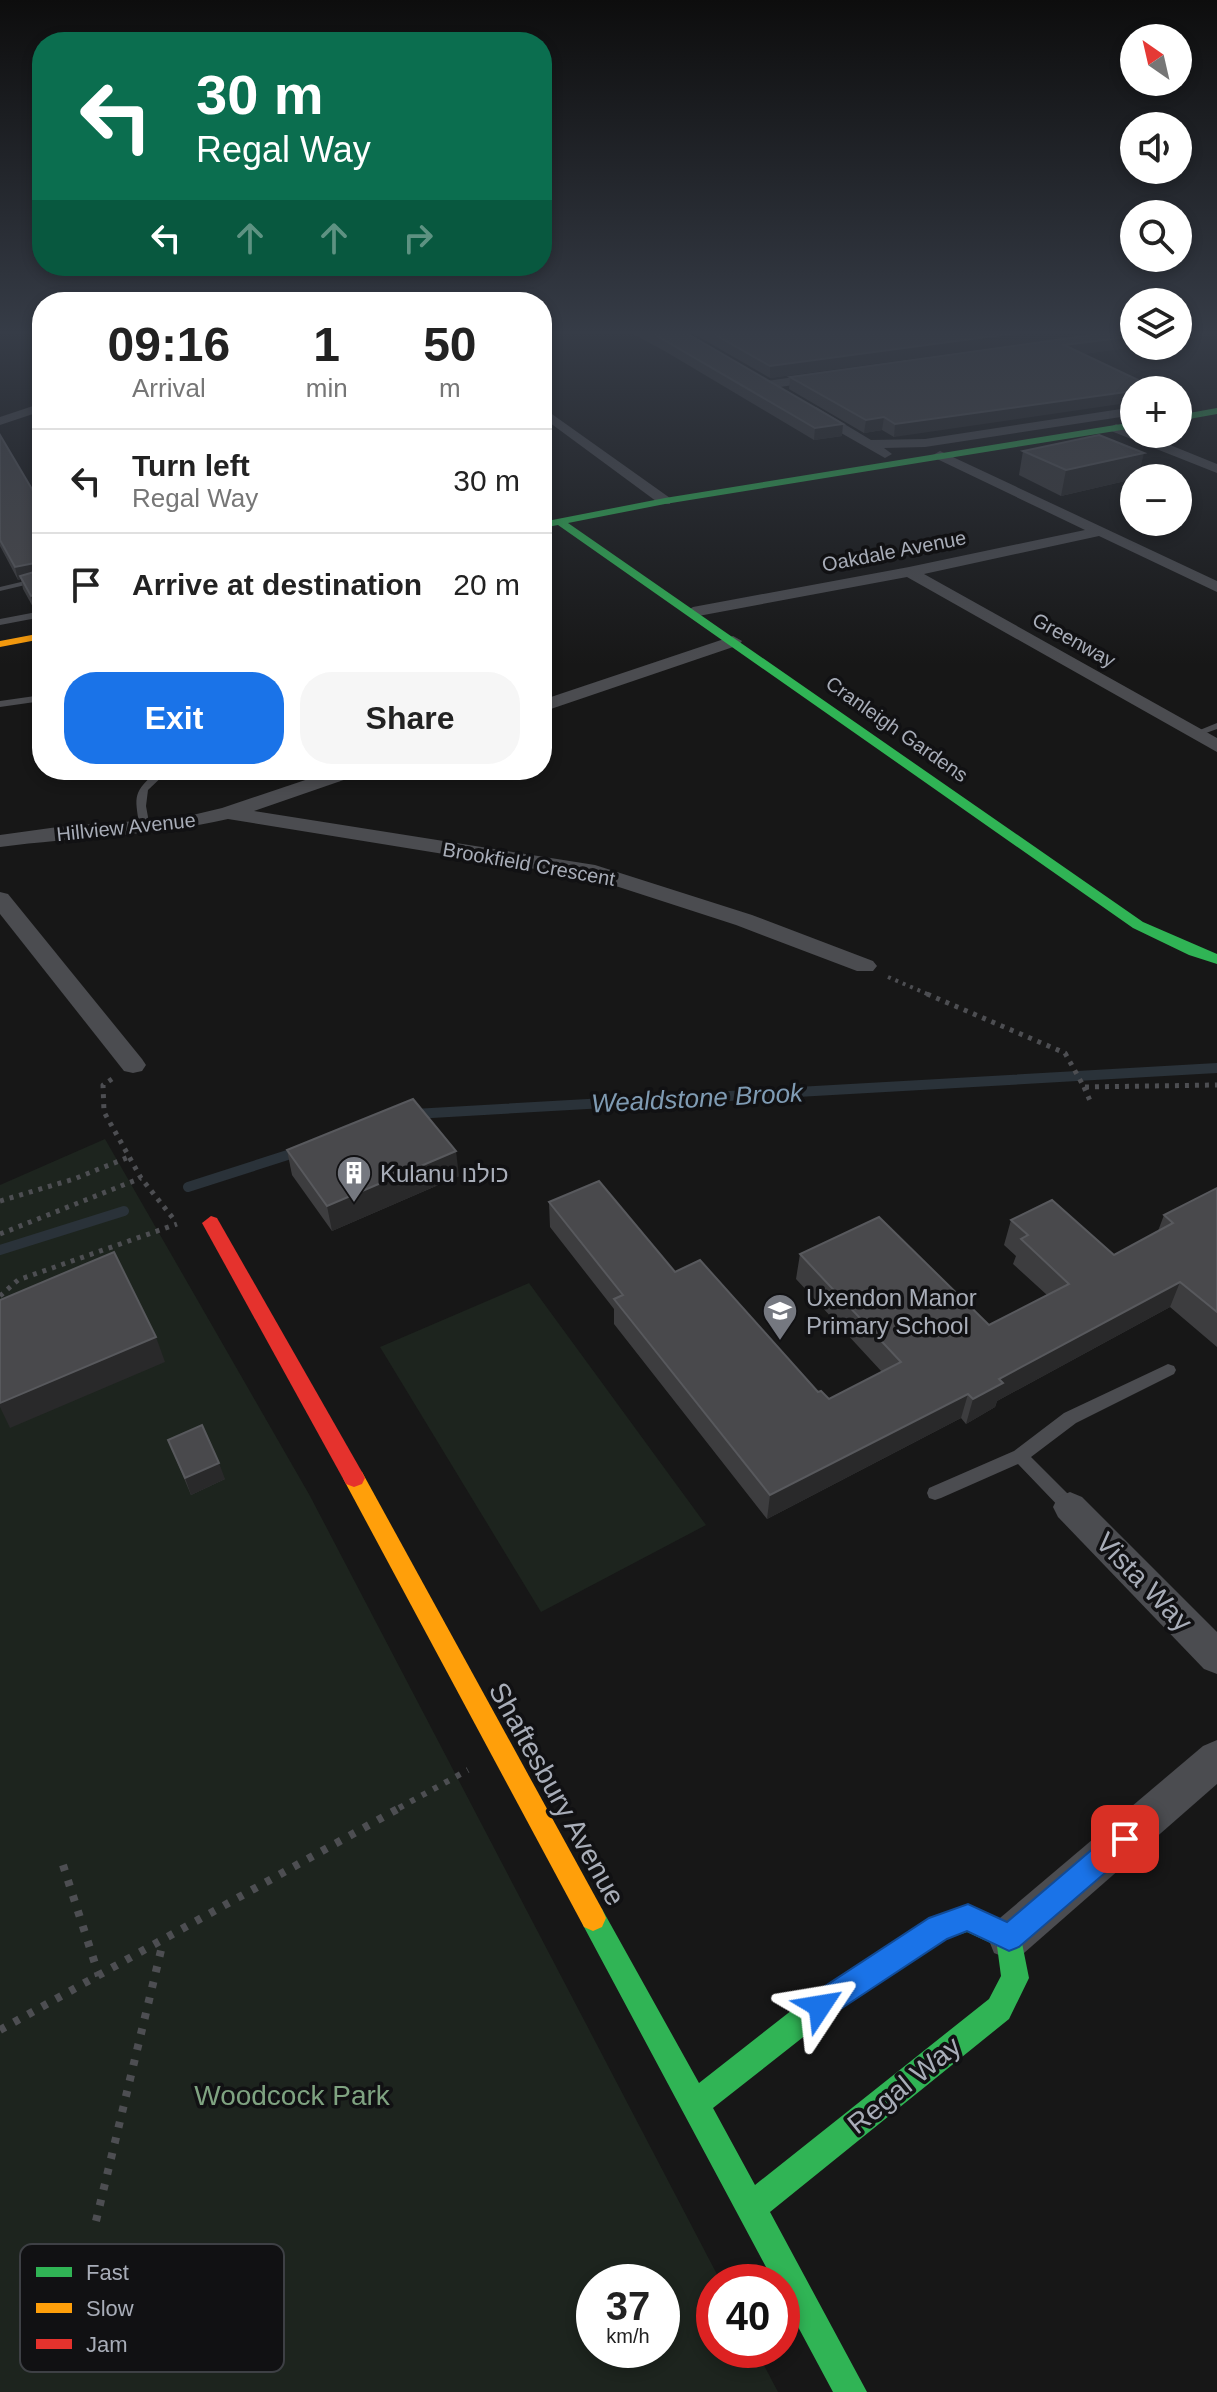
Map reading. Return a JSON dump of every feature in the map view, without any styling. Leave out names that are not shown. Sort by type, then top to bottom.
[{"type":"street","points":[[584,442],[665,501]]},
{"type":"street","points":[[865,442],[900,462]]},
{"type":"street","points":[[869,444],[934,442]]},
{"type":"street","points":[[552,523],[1025,442]]},
{"type":"street","points":[[1172,448],[1217,469]]},
{"type":"street","points":[[940,455],[978,469],[1217,587]]},
{"type":"street","name":"Cranleigh Gardens","points":[[552,524],[693,612],[1138,925],[1194,952],[1217,959]]},
{"type":"street","name":"Oakdale Avenue","points":[[693,612],[909,572],[1103,531]]},
{"type":"street","name":"Greenway","points":[[909,572],[1217,746]]},
{"type":"street","points":[[0,644],[32,638]]},
{"type":"street","points":[[552,703],[733,641]]},
{"type":"street","name":"Hillview Avenue","points":[[0,841],[65,832],[180,824],[228,813],[325,780]]},
{"type":"street","name":"Brookfield Crescent","points":[[228,813],[595,872],[744,920],[865,966]]},
{"type":"street","name":"Hillview Avenue","points":[[0,857],[34,838]]},
{"type":"street","points":[[2,906],[133,1065]]},
{"type":"street","name":"Shaftesbury Avenue","points":[[211,1223],[364,1496],[851,2392]]},
{"type":"street","name":"Vista Way","points":[[1070,1507],[1217,1657]]},
{"type":"street","points":[[695,2104],[820,2006],[939,1928],[968,1918],[1009,1938],[1217,1759]]},
{"type":"street","name":"Regal Way","points":[[750,2208],[999,2009],[1015,1978],[1009,1938]]},
{"type":"lane","points":[[0,589],[32,581]]},
{"type":"lane","points":[[0,622],[32,616]]},
{"type":"lane","points":[[0,704],[32,699]]},
{"type":"lane","points":[[1195,734],[1217,726]]},
{"type":"lane","points":[[145,828],[141,806],[143,789],[153,780]]},
{"type":"lane","points":[[935,1493],[1020,1456],[1070,1418],[1168,1370]]},
{"type":"lane","points":[[1020,1456],[1070,1507]]},
{"type":"path","points":[[865,966],[1065,1053],[1091,1103]]},
{"type":"path","points":[[133,1065],[103,1085],[104,1112],[141,1178],[178,1223]]},
{"type":"path","points":[[1082,1084],[1217,1085]]},
{"type":"path","points":[[0,1201],[74,1179],[129,1157]]},
{"type":"path","points":[[0,1234],[141,1178]]},
{"type":"path","points":[[0,1296],[18,1280],[178,1223],[211,1223]]},
{"type":"path","points":[[0,2030],[501,1752]]},
{"type":"path","points":[[63,1865],[99,1976]]},
{"type":"path","points":[[96,2221],[163,1941]]},
{"type":"green space","name":"Woodcock Park","points":[[105,1139],[310,1496],[712,2264],[696,2264],[696,2368],[765,2368],[778,2392],[0,2392],[0,1185]]},
{"type":"green space","points":[[529,1283],[706,1525],[541,1612],[380,1347]]},
{"type":"building","points":[[0,442],[4,442],[32,489],[32,564],[15,567],[0,540]]},
{"type":"building","points":[[1068,442],[1116,442],[1120,443],[1120,448],[1144,453],[1066,470],[1023,451]]},
{"type":"building","points":[[32,573],[32,596],[31,596],[20,576]]},
{"type":"building","points":[[413,1099],[456,1151],[327,1206],[287,1150]]},
{"type":"building","points":[[599,1181],[675,1272],[700,1260],[818,1392],[821,1391],[829,1399],[901,1362],[800,1254],[879,1217],[989,1325],[1069,1284],[1021,1239],[1028,1235],[1011,1220],[1052,1200],[1114,1255],[1173,1223],[1164,1215],[1217,1188],[1217,1312],[1180,1282],[999,1379],[1003,1383],[973,1399],[968,1394],[770,1495],[614,1299],[623,1295],[549,1202]]},
{"type":"building","points":[[114,1252],[156,1337],[0,1403],[0,1300]]},
{"type":"building","points":[[202,1425],[219,1463],[185,1478],[168,1440]]},
{"type":"waterway","name":"Wealdstone Brook","points":[[414,1114],[1217,1068]]},
{"type":"waterway","name":"Wealdstone Brook","points":[[188,1187],[300,1151]]},
{"type":"waterway","name":"Wealdstone Brook","points":[[0,1250],[124,1211]]},
{"type":"traffic: fast","points":[[552,523],[665,501],[1031,442]]},
{"type":"traffic: fast","points":[[559,521],[1138,925],[1194,952],[1217,959]]},
{"type":"traffic: fast","points":[[593,1918],[851,2392]]},
{"type":"traffic: fast","points":[[695,2104],[820,2006],[939,1928],[968,1918],[1009,1938],[1015,1978],[999,2009],[750,2208]]},
{"type":"traffic: slow","points":[[0,644],[32,638]]},
{"type":"traffic: slow","points":[[354,1478],[593,1918]]},
{"type":"traffic: jam","points":[[211,1223],[354,1478]]},
{"type":"place","name":"Kulanu כולנו","points":[[354,1204]]},
{"type":"place","name":"Uxendon Manor Primary School","points":[[780,1342]]},
{"type":"route","points":[[820,2006],[939,1928],[968,1918],[1009,1938],[1125,1839]]}]
